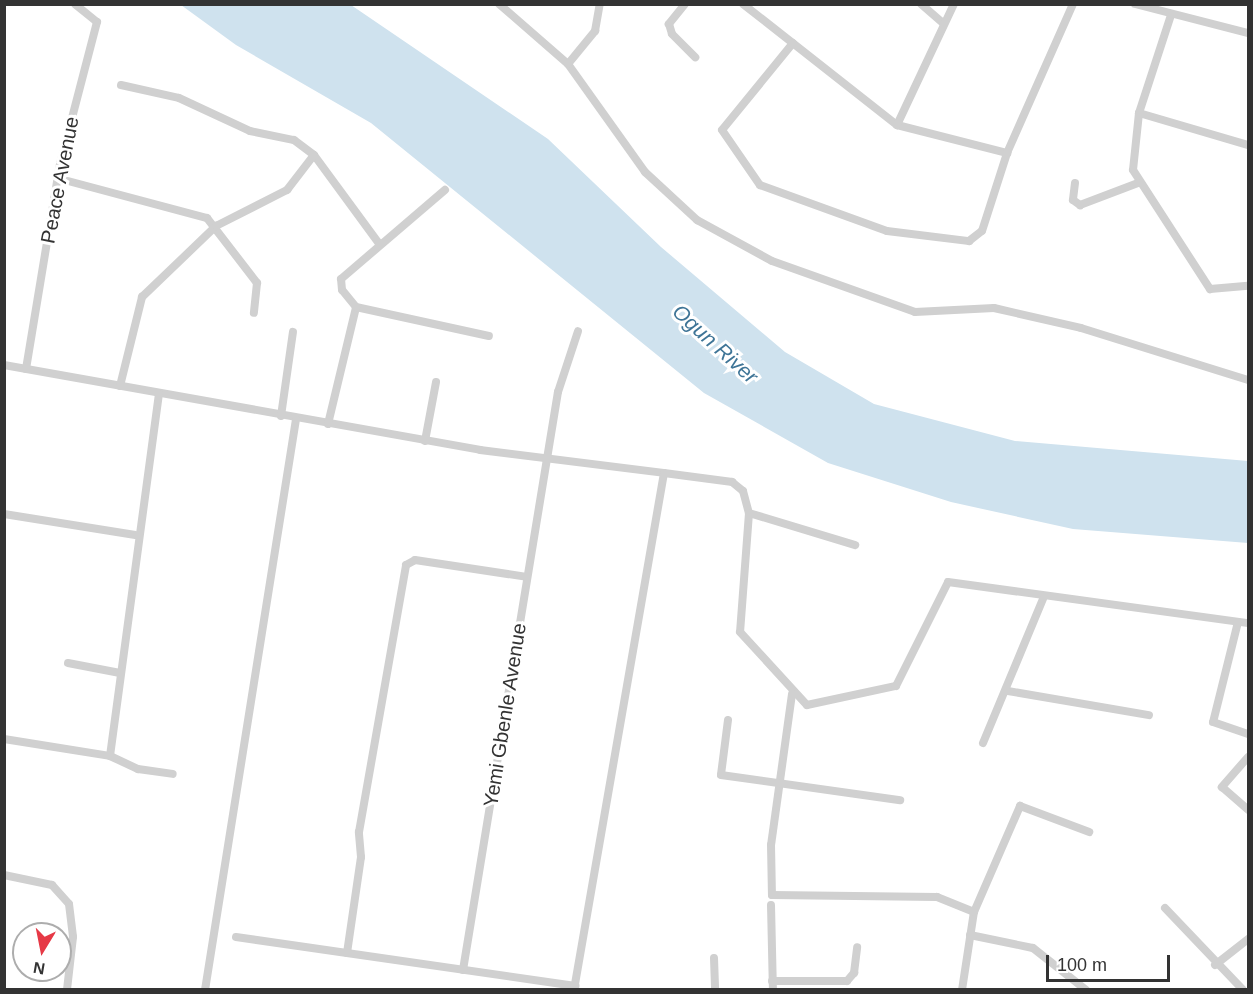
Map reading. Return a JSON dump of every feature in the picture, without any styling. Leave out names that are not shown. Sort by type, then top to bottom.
[{"type":"street","name":"Peace Avenue","points":[[26,369],[60,164],[97,22],[75,4]]},
{"type":"street","points":[[499,4],[568,64],[645,172],[697,220],[772,261],[915,312],[994,308],[1081,328],[1248,380]]},
{"type":"street","points":[[568,64],[595,31],[600,4]]},
{"type":"street","points":[[685,4],[669,24],[672,34],[695,57]]},
{"type":"street","points":[[743,4],[897,124],[1007,153]]},
{"type":"street","points":[[921,4],[943,22]]},
{"type":"street","points":[[897,124],[943,22],[954,4]]},
{"type":"street","points":[[793,43],[722,130],[760,185],[887,231],[969,241],[982,231],[1007,153],[1073,4]]},
{"type":"street","points":[[1135,4],[1248,33]]},
{"type":"street","points":[[1171,15],[1139,113],[1131,153],[1138,183],[1210,289],[1248,286]]},
{"type":"street","points":[[121,85],[179,98],[250,131],[288,138],[314,155],[378,242]]},
{"type":"street","points":[[1139,113],[1248,145]]},
{"type":"street","points":[[120,386],[142,297],[216,226],[287,190],[314,155]]},
{"type":"street","points":[[68,181],[193,212],[216,226],[257,283],[254,313]]},
{"type":"street","points":[[1075,183],[1072,200],[1080,205],[1138,183]]},
{"type":"street","points":[[445,190],[378,242],[340,282],[356,307],[489,336]]},
{"type":"street","points":[[328,424],[356,307]]},
{"type":"street","name":"Yemi Gbenle Avenue","points":[[463,970],[561,374],[578,331]]},
{"type":"street","points":[[281,416],[293,332]]},
{"type":"street","points":[[4,365],[425,441],[738,485],[749,513],[740,632],[792,694],[814,705],[891,689],[948,582],[1043,599],[1248,623]]},
{"type":"street","points":[[425,441],[436,381]]},
{"type":"street","points":[[110,756],[135,535],[159,394]]},
{"type":"street","points":[[205,990],[296,419]]},
{"type":"street","points":[[236,937],[575,988],[664,473]]},
{"type":"street","points":[[749,513],[855,545]]},
{"type":"street","points":[[4,514],[135,535]]},
{"type":"street","points":[[347,953],[361,857],[359,832],[406,565],[415,560],[527,577]]},
{"type":"street","points":[[983,743],[1008,691],[1043,599]]},
{"type":"street","points":[[1238,622],[1213,722],[1248,734]]},
{"type":"street","points":[[68,663],[120,673]]},
{"type":"street","points":[[1008,691],[1149,715]]},
{"type":"street","points":[[792,694],[771,845],[772,895],[937,897],[974,912]]},
{"type":"street","points":[[728,720],[721,775],[900,800]]},
{"type":"street","points":[[4,739],[110,756],[138,769],[173,774]]},
{"type":"street","points":[[1248,757],[1222,787],[1248,810]]},
{"type":"street","points":[[962,990],[974,912],[1025,803],[1089,832]]},
{"type":"street","points":[[4,875],[52,885],[69,904],[73,937],[67,990]]},
{"type":"street","points":[[771,905],[772,985],[847,981],[854,973],[857,947]]},
{"type":"street","points":[[1165,908],[1215,965],[1243,990]]},
{"type":"street","points":[[970,935],[1039,951],[1086,990]]},
{"type":"street","points":[[1215,965],[1248,939]]},
{"type":"street","points":[[714,958],[715,990]]},
{"type":"water","name":"Ogun River","points":[[181,5],[351,5],[548,139],[661,247],[785,352],[874,404],[1015,441],[1248,461],[1248,543],[1073,529],[951,502],[828,463],[704,393],[371,123],[236,45]]}]
